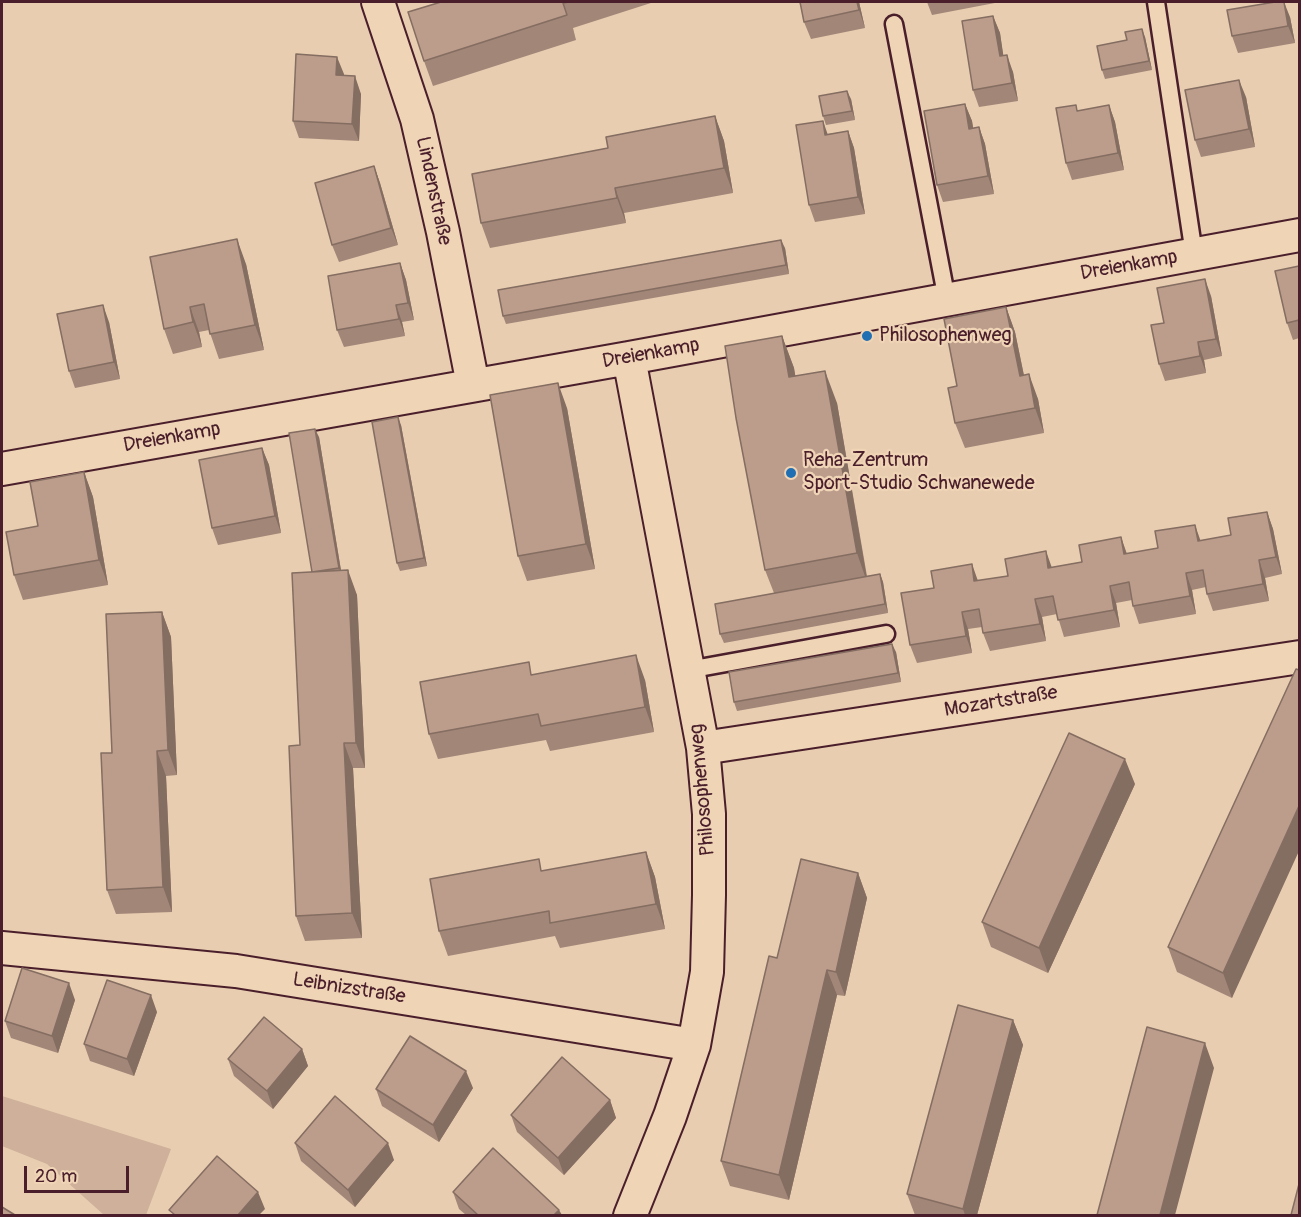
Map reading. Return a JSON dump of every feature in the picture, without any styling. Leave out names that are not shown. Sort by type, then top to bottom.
[{"type":"street","name":"Lindenstraße","points":[[378,2],[417,119],[443,232],[472,385]]},
{"type":"street","name":"Dreienkamp","points":[[2,469],[629,358],[1299,235]]},
{"type":"street","name":"Philosophenweg","points":[[629,358],[703,748],[709,814],[707,972],[694,1046],[670,1116],[630,1215]]},
{"type":"street","name":"Mozartstraße","points":[[703,748],[1299,657]]},
{"type":"street","name":"Leibnizstraße","points":[[2,948],[236,971],[694,1046]]},
{"type":"lane","points":[[1156,2],[1194,254]]},
{"type":"lane","points":[[894,24],[947,300]]},
{"type":"lane","points":[[688,670],[886,634]]},
{"type":"shaded area","points":[[2,1096],[171,1149],[146,1215],[104,1215],[47,1164],[2,1146]]},
{"type":"building","points":[[441,2],[569,2],[563,3],[567,15],[424,61],[408,12]]},
{"type":"building","points":[[800,2],[857,2],[859,10],[804,22]]},
{"type":"building","points":[[1284,2],[1288,26],[1232,36],[1227,10]]},
{"type":"building","points":[[993,16],[1000,56],[1007,55],[1012,83],[973,90],[962,21]]},
{"type":"building","points":[[1142,29],[1149,61],[1102,70],[1097,46],[1127,40],[1125,32]]},
{"type":"building","points":[[296,54],[337,57],[336,75],[355,76],[352,124],[293,121]]},
{"type":"building","points":[[1239,80],[1249,129],[1195,140],[1185,90]]},
{"type":"building","points":[[847,91],[852,111],[823,116],[819,96]]},
{"type":"building","points":[[965,104],[969,129],[979,127],[988,176],[937,185],[924,111]]},
{"type":"building","points":[[1076,105],[1077,111],[1109,105],[1118,153],[1066,163],[1056,108]]},
{"type":"building","points":[[715,116],[724,168],[615,188],[617,198],[481,223],[472,174],[608,148],[606,137]]},
{"type":"building","points":[[823,121],[825,135],[848,131],[858,197],[809,205],[796,125]]},
{"type":"building","points":[[374,166],[391,228],[332,245],[315,183]]},
{"type":"building","points":[[237,239],[255,325],[210,334],[204,304],[190,307],[193,322],[164,329],[150,257]]},
{"type":"building","points":[[781,240],[786,265],[503,316],[498,290]]},
{"type":"building","points":[[400,263],[408,303],[396,305],[399,319],[337,330],[328,276]]},
{"type":"building","points":[[1299,266],[1299,320],[1287,323],[1275,271]]},
{"type":"building","points":[[1205,279],[1216,339],[1198,342],[1200,356],[1159,364],[1151,325],[1164,323],[1157,288]]},
{"type":"building","points":[[103,305],[114,362],[69,371],[57,314]]},
{"type":"building","points":[[1006,307],[1020,376],[1029,374],[1035,408],[955,423],[948,388],[957,386],[944,319]]},
{"type":"building","points":[[782,336],[789,377],[825,371],[857,553],[765,570],[736,418],[725,346]]},
{"type":"building","points":[[558,383],[586,544],[518,556],[490,395]]},
{"type":"building","points":[[398,417],[424,558],[397,563],[372,422]]},
{"type":"building","points":[[315,429],[339,568],[312,572],[289,433]]},
{"type":"building","points":[[262,448],[275,516],[212,528],[199,460]]},
{"type":"building","points":[[84,472],[99,560],[14,575],[6,532],[38,526],[30,482]]},
{"type":"building","points":[[1267,512],[1276,557],[1259,560],[1263,584],[1207,594],[1203,570],[1186,573],[1190,596],[1133,606],[1129,582],[1110,586],[1114,610],[1058,620],[1053,596],[1035,599],[1040,624],[983,633],[979,609],[962,612],[966,636],[910,645],[901,593],[934,588],[931,571],[972,564],[974,581],[1008,576],[1005,559],[1046,551],[1048,568],[1082,562],[1079,545],[1121,537],[1124,554],[1158,548],[1155,531],[1195,525],[1198,541],[1231,535],[1228,518]]},
{"type":"building","points":[[348,570],[356,743],[344,743],[352,913],[296,916],[289,746],[300,745],[292,573]]},
{"type":"building","points":[[880,574],[885,604],[720,634],[715,604]]},
{"type":"building","points":[[162,612],[168,750],[157,751],[163,887],[107,890],[101,753],[112,753],[106,614]]},
{"type":"building","points":[[892,644],[898,673],[734,702],[729,672]]},
{"type":"building","points":[[636,655],[645,707],[541,726],[538,714],[429,734],[420,682],[529,662],[531,675]]},
{"type":"building","points":[[1296,669],[1299,670],[1299,806],[1223,973],[1168,947]]},
{"type":"building","points":[[1069,733],[1125,759],[1039,948],[982,922]]},
{"type":"building","points":[[646,852],[656,904],[550,923],[549,911],[439,931],[430,879],[539,859],[541,871]]},
{"type":"building","points":[[801,859],[858,873],[836,972],[827,970],[779,1175],[721,1161],[769,956],[777,958]]},
{"type":"building","points":[[22,968],[69,983],[52,1036],[5,1021]]},
{"type":"building","points":[[107,980],[151,995],[127,1059],[84,1044]]},
{"type":"building","points":[[958,1005],[1013,1020],[963,1209],[907,1194]]},
{"type":"building","points":[[264,1017],[302,1049],[267,1091],[228,1059]]},
{"type":"building","points":[[1147,1027],[1205,1043],[1160,1215],[1097,1215]]},
{"type":"building","points":[[410,1036],[466,1071],[433,1125],[376,1089]]},
{"type":"building","points":[[562,1057],[610,1100],[558,1158],[511,1115]]},
{"type":"building","points":[[335,1096],[388,1143],[348,1190],[295,1143]]},
{"type":"building","points":[[493,1148],[559,1210],[554,1215],[478,1215],[453,1192]]},
{"type":"building","points":[[217,1156],[258,1192],[238,1215],[175,1215],[169,1210]]},
{"type":"building","points":[[1299,1184],[1299,1215],[1291,1215]]},
{"type":"building","points":[[2,1207],[15,1215],[2,1215]]},
{"type":"place","name":"Philosophenweg","points":[[867,336]]},
{"type":"place","name":"Reha-Zentrum Sport-Studio Schwanewede","points":[[791,473]]}]
